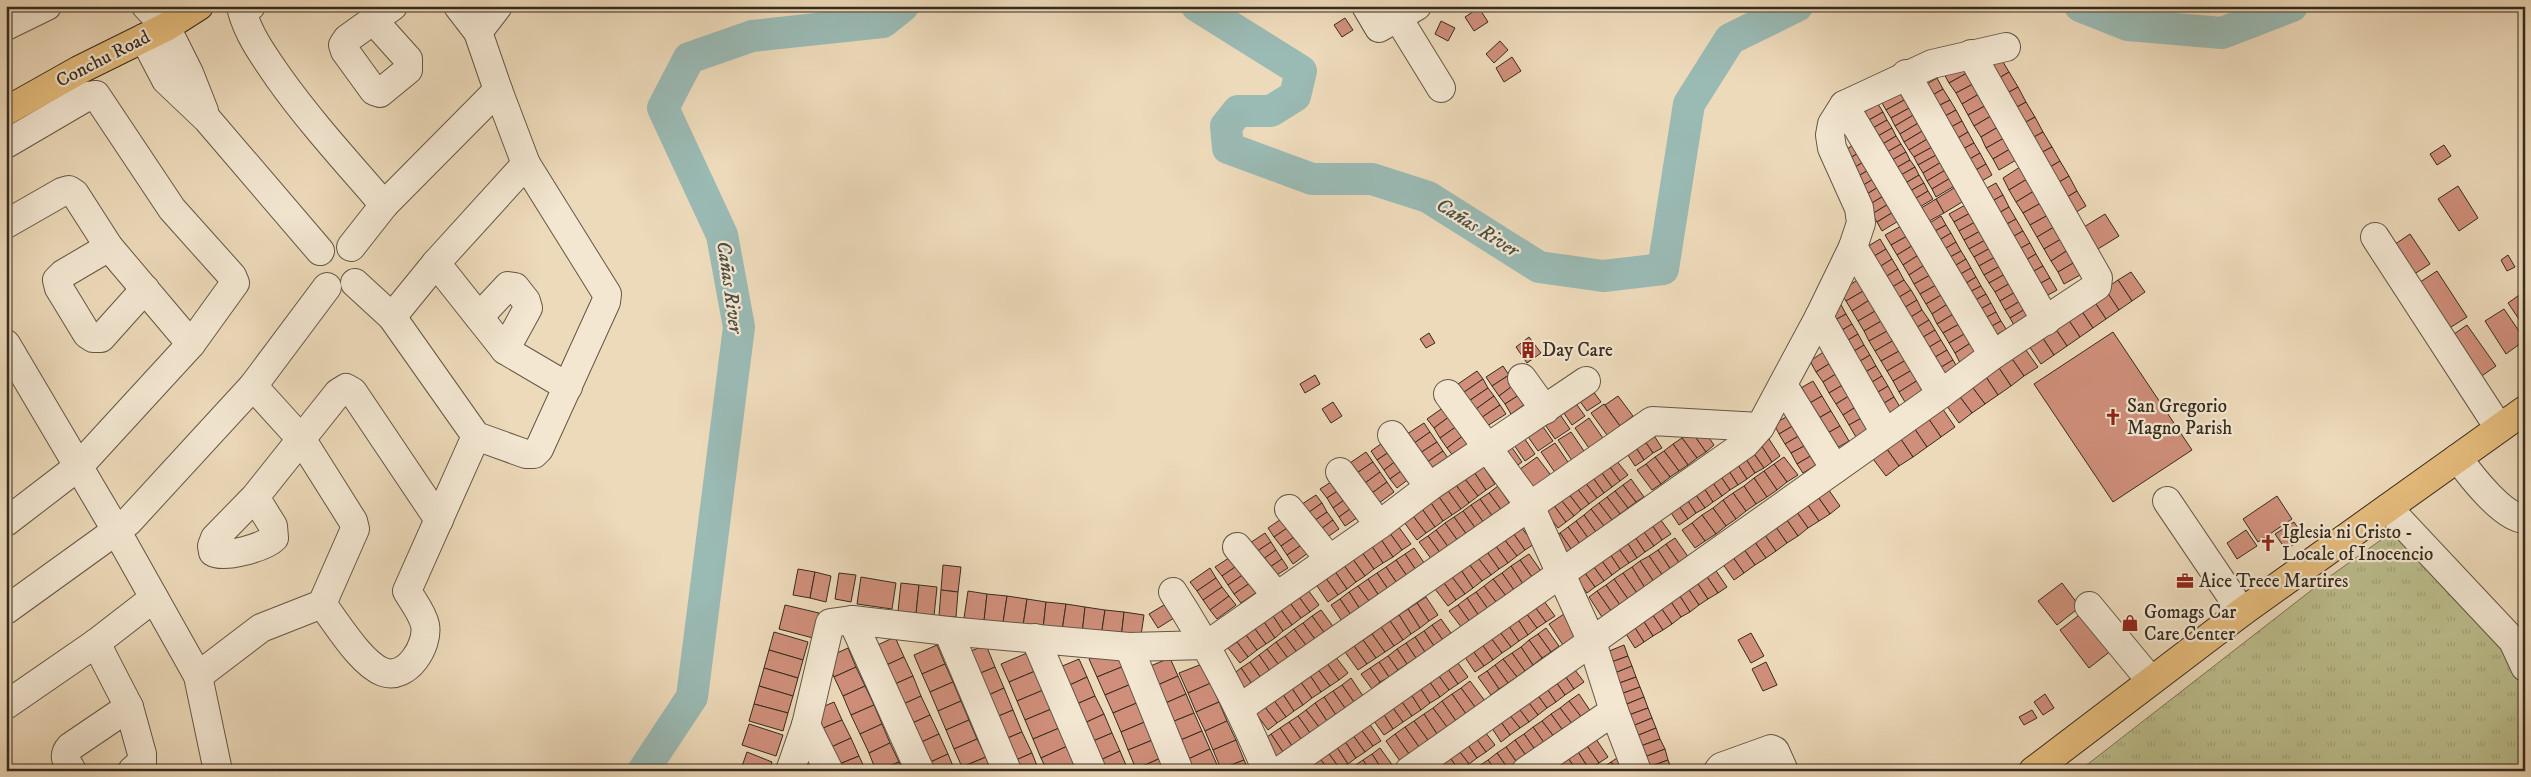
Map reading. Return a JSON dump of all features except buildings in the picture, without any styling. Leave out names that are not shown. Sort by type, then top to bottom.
[{"type":"main road","name":"Conchu Road","points":[[6,111],[79,70],[155,32],[199,6]]},
{"type":"main road","points":[[2033,771],[2242,612],[2525,410]]},
{"type":"street","points":[[6,26],[47,6]]},
{"type":"street","points":[[146,6],[155,32],[189,73],[207,119],[320,252]]},
{"type":"street","points":[[250,6],[242,11],[247,29],[263,55],[300,108],[384,205]]},
{"type":"street","points":[[355,283],[392,317],[476,436],[526,454],[534,454],[539,449],[606,302],[607,294],[526,164],[478,32],[458,6]]},
{"type":"street","points":[[478,32],[498,6]]},
{"type":"street","points":[[1366,6],[1379,28],[1407,12],[1441,88]]},
{"type":"street","points":[[1280,771],[1745,444],[1760,427],[1819,317],[1853,247],[1862,216],[1832,148],[1830,135],[1832,124],[1844,105],[1906,74],[1932,64],[2006,47]]},
{"type":"street","points":[[1409,771],[1941,394],[1993,354],[2093,291],[2097,286],[2098,278],[1971,54]]},
{"type":"street","points":[[1906,74],[2046,321]]},
{"type":"street","points":[[351,247],[384,205],[498,90]]},
{"type":"street","points":[[6,144],[88,96],[96,95],[172,209],[232,276],[235,283],[191,344],[78,466],[6,522]]},
{"type":"street","points":[[1844,105],[1993,354]]},
{"type":"street","points":[[392,317],[436,263],[526,164]]},
{"type":"street","points":[[6,224],[69,190],[75,194],[109,247],[191,344]]},
{"type":"street","points":[[2374,237],[2499,428]]},
{"type":"street","points":[[334,244],[351,247],[360,260],[361,268],[355,283],[342,289],[328,287],[321,282],[315,267],[320,252],[334,244]]},
{"type":"street","points":[[109,247],[63,274],[58,280],[59,288],[87,334],[93,338],[101,338],[145,290]]},
{"type":"street","points":[[1853,247],[1941,394]]},
{"type":"street","points":[[436,263],[505,350],[568,387]]},
{"type":"street","points":[[479,317],[508,286],[515,287],[528,304],[528,308],[505,350]]},
{"type":"street","points":[[6,610],[128,522],[253,386],[328,287]]},
{"type":"street","points":[[1819,317],[1885,433]]},
{"type":"street","points":[[6,344],[116,530],[198,676],[218,771]]},
{"type":"street","points":[[1522,378],[1545,410]]},
{"type":"street","points":[[790,771],[806,725],[830,623],[852,620],[948,631],[1129,647],[1207,645],[1276,595],[1379,525],[1429,487],[1586,381]]},
{"type":"street","points":[[1783,385],[1835,469]]},
{"type":"street","points":[[198,676],[261,628],[322,604],[355,530],[353,521],[302,440],[253,386]]},
{"type":"street","points":[[255,497],[338,393],[346,388],[353,392],[439,520]]},
{"type":"street","points":[[1448,394],[1530,506],[1592,642],[1636,771]]},
{"type":"street","points":[[1240,708],[1652,421],[1760,427]]},
{"type":"street","points":[[1392,435],[1429,487]]},
{"type":"street","points":[[322,604],[369,664],[385,673],[404,670],[416,658],[424,640],[425,624],[406,591],[476,436]]},
{"type":"street","points":[[2458,458],[2471,476],[2511,516],[2525,519]]},
{"type":"street","points":[[1340,472],[1379,525]]},
{"type":"street","points":[[2167,501],[2242,612]]},
{"type":"street","points":[[2388,508],[2513,640],[2525,667]]},
{"type":"street","points":[[1289,509],[1329,559]]},
{"type":"street","points":[[1237,547],[1276,595]]},
{"type":"street","points":[[1174,592],[1207,645],[1240,708],[1267,771]]},
{"type":"street","points":[[6,705],[96,643],[154,598]]},
{"type":"street","points":[[2089,606],[2151,681]]},
{"type":"street","points":[[852,620],[920,771]]},
{"type":"street","points":[[948,631],[1007,771]]},
{"type":"street","points":[[1034,638],[1092,771]]},
{"type":"street","points":[[96,643],[129,707],[142,754],[142,762],[132,771]]},
{"type":"street","points":[[1129,647],[1179,771]]},
{"type":"street","points":[[72,771],[65,758],[65,752],[129,707]]},
{"type":"street","points":[[1526,771],[1614,711]]},
{"type":"street","points":[[806,725],[829,771]]},
{"type":"street","points":[[1718,771],[1721,767],[1771,749],[1775,752],[1784,771]]},
{"type":"green space","points":[[2406,522],[2525,644],[2525,771],[2079,771],[2322,582]]},
{"type":"waterway","name":"Cañas River","points":[[643,771],[692,697],[739,327],[722,235],[663,108],[689,58],[752,36],[883,22],[903,6]]},
{"type":"waterway","name":"Cañas River","points":[[1197,6],[1301,71],[1295,96],[1271,111],[1238,111],[1226,126],[1228,148],[1312,179],[1372,179],[1428,197],[1539,267],[1603,276],[1663,269],[1689,104],[1730,39],[1797,6]]},
{"type":"waterway","name":"Cañas River","points":[[2080,6],[2128,25],[2222,33],[2292,6]]},
{"type":"place","name":"Day Care","points":[[1528,350]]},
{"type":"place","name":"San Gregorio Magno Parish","points":[[2113,417]]},
{"type":"place","name":"Iglesia ni Cristo - Locale of Inocencio","points":[[2268,543]]},
{"type":"place","name":"Aice Trece Martires","points":[[2185,581]]},
{"type":"place","name":"Gomags Car Care Center","points":[[2130,623]]}]
